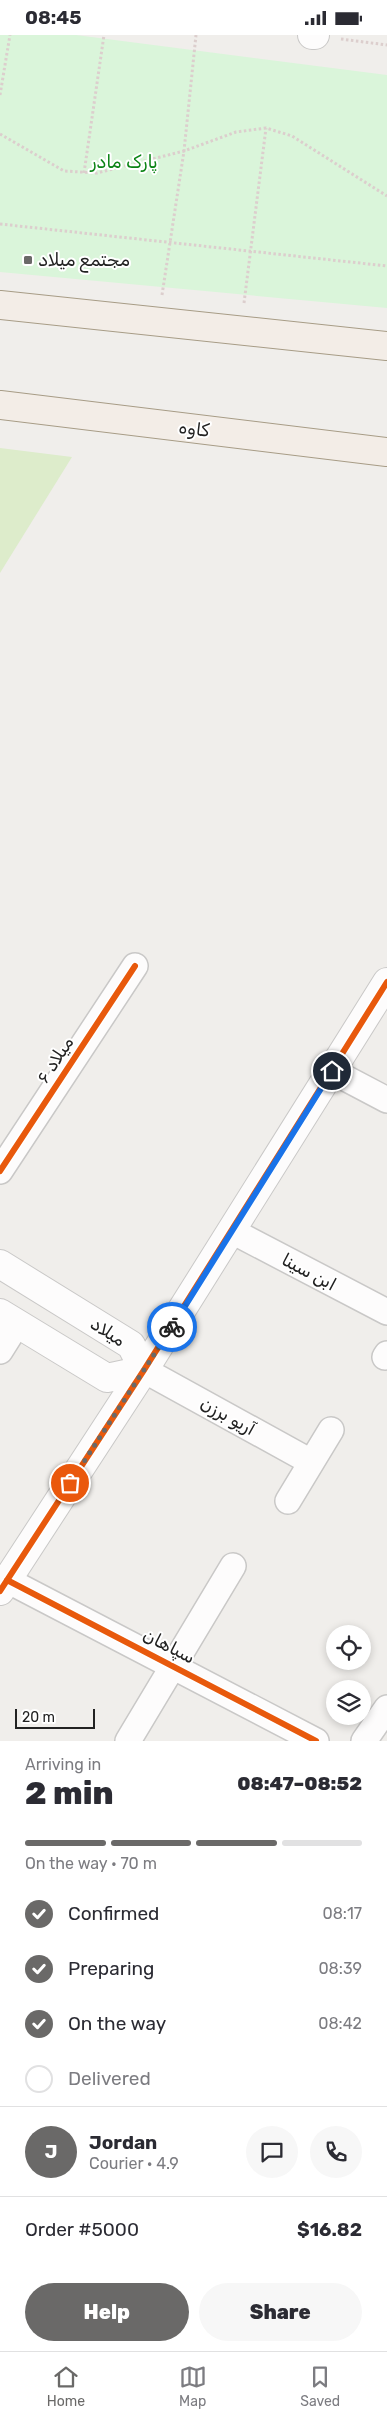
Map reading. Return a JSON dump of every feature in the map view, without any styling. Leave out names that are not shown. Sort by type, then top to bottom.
[{"type":"main road","points":[[0,305],[387,346]]},
{"type":"main road","name":"کاوه","points":[[0,405],[387,453]]},
{"type":"street","name":"میلاد ۶","points":[[0,1171],[135,967]]},
{"type":"street","points":[[3,1586],[144,1370],[387,982]]},
{"type":"street","points":[[332,1071],[387,1100]]},
{"type":"street","name":"ابن سینا","points":[[232,1231],[387,1312]]},
{"type":"street","name":"میلاد","points":[[0,1263],[131,1345],[144,1370],[107,1378],[9,1319]]},
{"type":"street","points":[[0,1351],[9,1319]]},
{"type":"street","name":"آریو برزن","points":[[144,1370],[311,1462]]},
{"type":"street","points":[[288,1501],[330,1430]]},
{"type":"street","points":[[128,1741],[233,1566]]},
{"type":"street","name":"سپاهان","points":[[3,1586],[174,1666],[316,1741]]},
{"type":"street","points":[[364,1741],[387,1708]]},
{"type":"path","points":[[0,95],[10,35]]},
{"type":"path","points":[[84,173],[104,35]]},
{"type":"path","points":[[159,321],[168,243],[184,151],[196,35]]},
{"type":"path","points":[[314,35],[387,45]]},
{"type":"path","points":[[0,134],[64,171],[97,173],[184,151],[236,132],[266,127],[292,136],[387,196]]},
{"type":"path","points":[[240,329],[266,127]]},
{"type":"path","points":[[0,224],[387,266]]},
{"type":"green space","name":"پارک مادر","points":[[0,35],[76,35],[387,75],[387,308],[0,272]]},
{"type":"green space","points":[[0,448],[72,457],[0,573]]},
{"type":"cycle path","points":[[0,1171],[135,966]]},
{"type":"cycle path","points":[[0,1591],[144,1370],[387,982]]},
{"type":"cycle path","points":[[7,1580],[316,1741]]},
{"type":"way so far","points":[[70,1483],[172,1327]]},
{"type":"place","name":"مجتمع میلاد","points":[[28,260]]},
{"type":"route","points":[[172,1327],[332,1071]]}]
